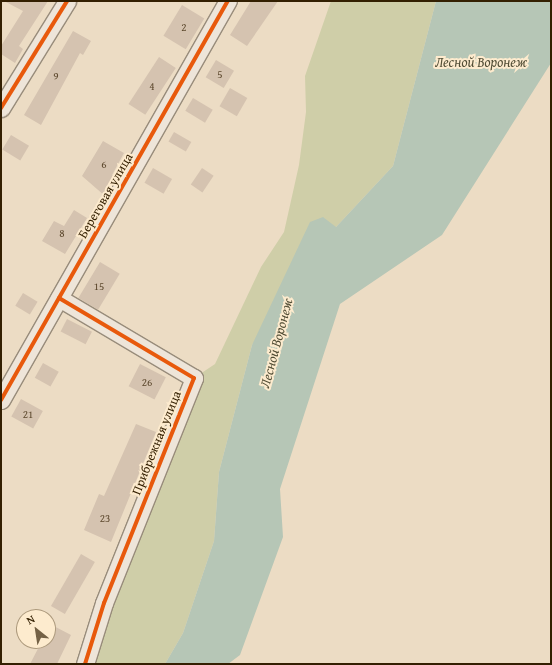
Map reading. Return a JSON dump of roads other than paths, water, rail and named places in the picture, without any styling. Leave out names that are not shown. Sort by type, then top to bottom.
[{"type":"street","points":[[1,108],[67,1]]},
{"type":"street","name":"Береговая улица","points":[[1,400],[228,1]]},
{"type":"street","name":"Прибрежная улица","points":[[59,298],[194,378],[104,603],[85,664]]},
{"type":"water","name":"Лесной Воронеж","points":[[436,1],[551,1],[551,63],[442,235],[340,304],[280,489],[283,537],[240,655],[228,664],[165,664],[183,633],[214,541],[219,472],[252,345],[310,222],[323,217],[336,227],[393,166]]}]
